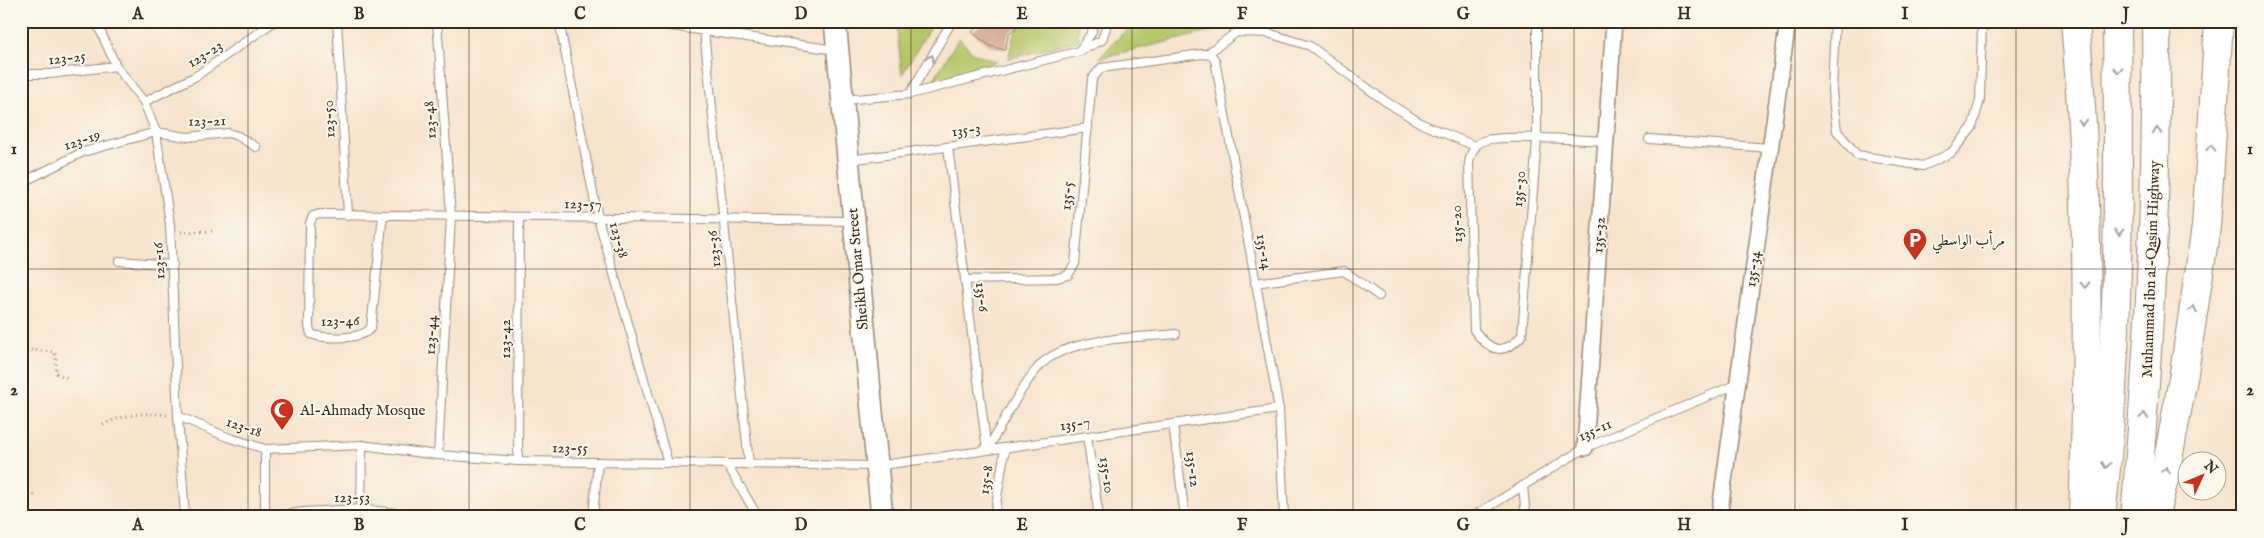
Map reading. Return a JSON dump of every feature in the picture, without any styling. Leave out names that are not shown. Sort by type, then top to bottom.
[{"type":"highway","points":[[2075,21],[2080,86],[2086,348],[2083,517]]},
{"type":"highway","points":[[2101,517],[2110,423],[2119,237],[2117,21]]},
{"type":"highway","name":"Muhammad ibn al-Qasim Highway","points":[[2136,517],[2147,380],[2154,235],[2156,21]]},
{"type":"highway","points":[[2154,517],[2164,480],[2183,379],[2206,227],[2219,21]]},
{"type":"street","name":"Sheikh Omar Street","points":[[835,21],[882,517]]},
{"type":"street","name":"135-32","points":[[1585,448],[1614,21]]},
{"type":"street","name":"135-34","points":[[1719,517],[1788,21]]},
{"type":"lane","name":"123-16","points":[[96,21],[116,66],[144,102],[156,132],[171,232],[178,416],[185,517]]},
{"type":"lane","name":"123-23","points":[[144,102],[196,76],[275,21]]},
{"type":"lane","name":"123-50","points":[[337,21],[348,215]]},
{"type":"lane","name":"123-48","points":[[437,21],[451,216]]},
{"type":"lane","name":"123-38","points":[[559,21],[598,218],[668,463]]},
{"type":"lane","points":[[637,21],[837,51]]},
{"type":"lane","points":[[910,94],[952,21]]},
{"type":"lane","points":[[1080,51],[1092,32],[1093,21]]},
{"type":"lane","points":[[842,100],[910,94],[1080,51],[1102,40],[1108,21]]},
{"type":"lane","name":"135-30","points":[[1503,348],[1515,344],[1522,335],[1537,139],[1537,21]]},
{"type":"lane","points":[[1835,21],[1832,92],[1837,131],[1857,155],[1923,166],[1951,153],[1972,128],[1980,100],[1982,21]]},
{"type":"lane","name":"123-36","points":[[704,31],[749,464]]},
{"type":"lane","points":[[1207,54],[1237,32],[1268,33],[1310,46],[1385,101],[1422,124],[1475,146],[1484,140],[1605,141]]},
{"type":"lane","name":"135-5","points":[[966,280],[1057,278],[1068,275],[1075,264],[1092,80],[1095,73],[1101,68],[1207,54]]},
{"type":"lane","name":"135-14","points":[[1207,54],[1215,60],[1279,409],[1284,517]]},
{"type":"lane","name":"123-25","points":[[21,74],[50,74],[116,66]]},
{"type":"lane","name":"135-3","points":[[847,160],[1088,128]]},
{"type":"lane","name":"123-21","points":[[156,132],[187,137],[228,133],[238,136],[256,147]]},
{"type":"lane","name":"123-19","points":[[21,183],[83,152],[156,132]]},
{"type":"lane","points":[[1649,139],[1770,148]]},
{"type":"lane","name":"135-6","points":[[948,146],[988,450]]},
{"type":"lane","name":"135-20","points":[[1475,146],[1469,163],[1474,330],[1484,344],[1492,348],[1503,348]]},
{"type":"lane","name":"123-57","points":[[313,216],[320,214],[853,221]]},
{"type":"lane","name":"123-46","points":[[313,216],[310,223],[309,327],[311,334],[319,338],[359,336],[367,334],[371,328],[383,215]]},
{"type":"lane","name":"123-44","points":[[438,455],[451,216]]},
{"type":"lane","name":"123-42","points":[[518,460],[519,217]]},
{"type":"lane","points":[[119,262],[173,266]]},
{"type":"lane","points":[[1255,283],[1344,271],[1379,296]]},
{"type":"lane","points":[[988,450],[1020,394],[1044,361],[1062,350],[1086,344],[1176,334]]},
{"type":"lane","name":"135-11","points":[[1472,517],[1585,448],[1737,384]]},
{"type":"lane","name":"135-7","points":[[876,466],[1279,409]]},
{"type":"lane","name":"123-18","points":[[178,416],[227,437],[265,449],[266,517]]},
{"type":"lane","name":"135-12","points":[[1173,424],[1185,517]]},
{"type":"lane","name":"135-10","points":[[1087,436],[1099,517]]},
{"type":"lane","points":[[361,509],[362,445]]},
{"type":"lane","name":"123-55","points":[[265,449],[362,445],[438,455],[518,460],[876,466]]},
{"type":"lane","name":"135-8","points":[[994,517],[1005,448]]},
{"type":"lane","points":[[593,517],[598,462]]},
{"type":"lane","points":[[727,464],[758,517]]},
{"type":"lane","points":[[1524,486],[1526,517]]},
{"type":"lane","name":"123-53","points":[[273,517],[303,512],[361,509],[431,517]]},
{"type":"path","points":[[171,232],[215,232]]},
{"type":"path","points":[[21,349],[54,352],[56,356],[56,373],[70,379]]},
{"type":"path","points":[[103,425],[118,417],[145,413],[178,416]]},
{"type":"path","points":[[21,504],[35,494]]},
{"type":"green space","points":[[896,21],[934,21],[902,75]]},
{"type":"green space","points":[[1022,21],[1078,21],[1079,40],[1008,59],[1014,34]]},
{"type":"green space","points":[[1159,21],[1192,21],[1203,24],[1207,21],[1228,21],[1229,27],[1099,58],[1124,32],[1138,25]]},
{"type":"green space","points":[[959,38],[973,53],[997,62],[934,79]]},
{"type":"building","points":[[984,21],[1025,21],[1009,33],[1005,50],[990,46],[972,32]]},
{"type":"place","name":"مرأب الواسطي","points":[[1915,261]]},
{"type":"place","name":"Al-Ahmady Mosque","points":[[282,431]]}]
